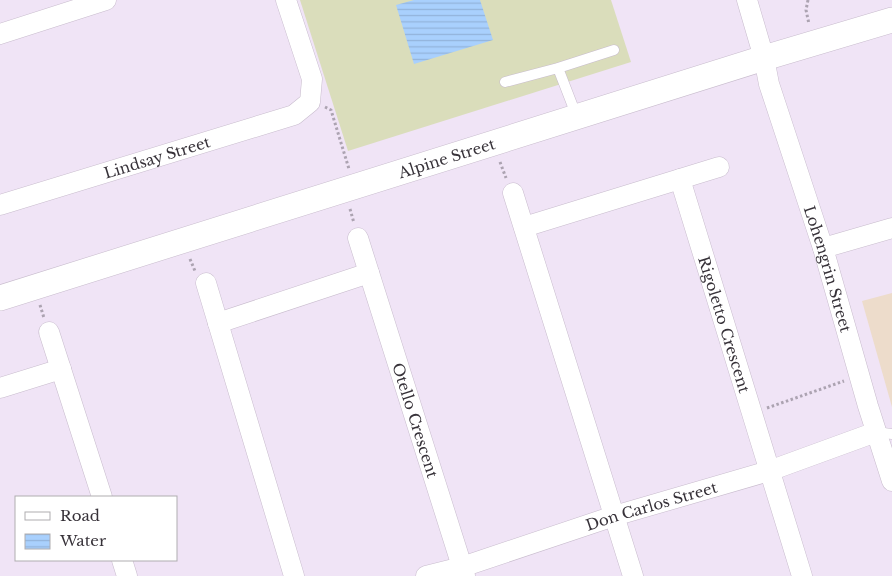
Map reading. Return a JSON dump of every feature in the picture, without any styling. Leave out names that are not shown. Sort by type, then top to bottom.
[{"type":"street","points":[[0,34],[106,0]]},
{"type":"street","points":[[286,0],[312,79],[310,102]]},
{"type":"street","name":"Lohengrin Street","points":[[747,0],[764,58],[768,84],[884,433],[892,481]]},
{"type":"street","name":"Alpine Street","points":[[0,298],[764,58],[892,20]]},
{"type":"street","name":"Lindsay Street","points":[[0,205],[294,115],[310,102]]},
{"type":"street","points":[[524,227],[719,167]]},
{"type":"street","name":"Rigoletto Crescent","points":[[680,179],[802,576]]},
{"type":"street","points":[[510,186],[633,576]]},
{"type":"street","points":[[823,248],[892,228]]},
{"type":"street","name":"Otello Crescent","points":[[358,238],[463,572]]},
{"type":"street","points":[[218,323],[369,273]]},
{"type":"street","points":[[206,283],[294,576]]},
{"type":"street","points":[[49,332],[102,496]]},
{"type":"street","points":[[0,388],[61,369]]},
{"type":"street","name":"Don Carlos Street","points":[[426,576],[463,572],[614,516],[769,471],[884,433]]},
{"type":"street","points":[[122,561],[127,576]]},
{"type":"lane","points":[[506,82],[614,50]]},
{"type":"lane","points":[[558,68],[577,118]]},
{"type":"path","points":[[808,0],[806,10],[810,27]]},
{"type":"path","points":[[310,102],[331,110],[349,170]]},
{"type":"path","points":[[500,162],[510,186]]},
{"type":"path","points":[[759,410],[852,379]]},
{"type":"shaded area","points":[[892,293],[892,407],[862,301]]},
{"type":"green space","points":[[300,0],[611,0],[631,62],[348,151]]},
{"type":"water","points":[[414,0],[480,0],[493,40],[414,64],[396,5]]}]
